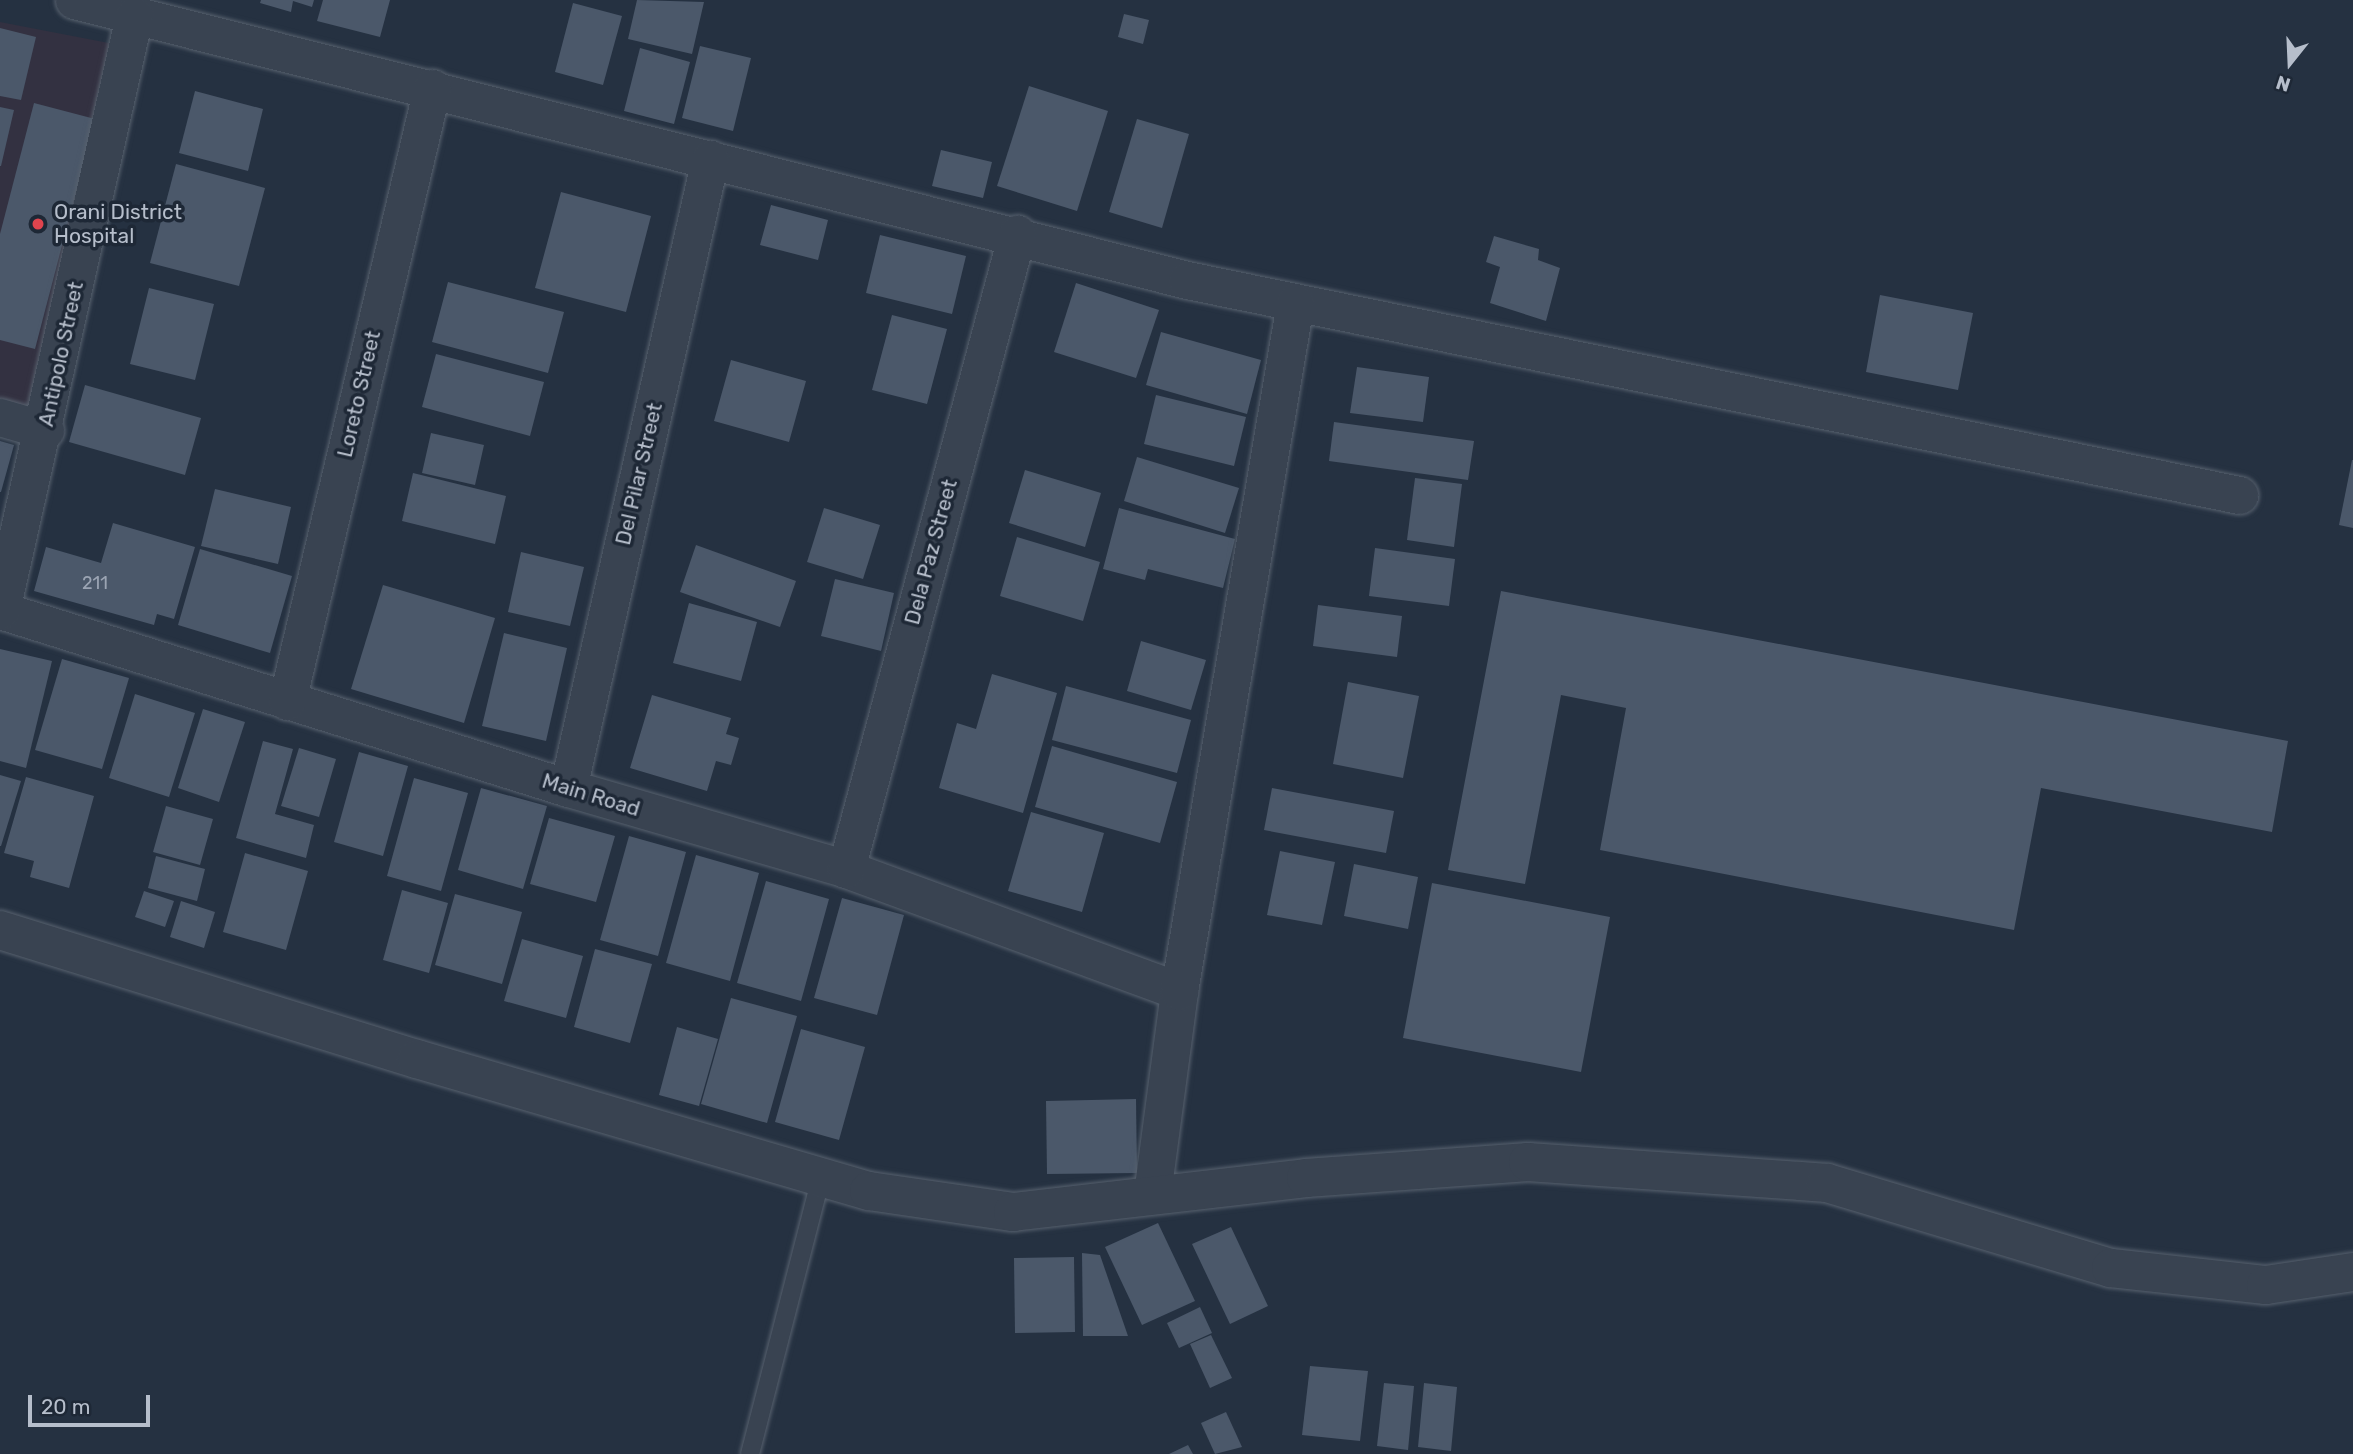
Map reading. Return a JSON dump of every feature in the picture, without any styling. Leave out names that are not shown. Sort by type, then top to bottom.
[{"type":"street","points":[[74,0],[1295,303],[2239,495]]},
{"type":"street","name":"Antipolo Street","points":[[0,610],[45,430],[134,16]]},
{"type":"street","name":"Loreto Street","points":[[287,701],[432,88]]},
{"type":"street","name":"Del Pilar Street","points":[[568,788],[710,159]]},
{"type":"street","name":"Dela Paz Street","points":[[846,869],[1017,234]]},
{"type":"street","points":[[1152,1194],[1178,991],[1295,303]]},
{"type":"street","points":[[0,417],[45,430]]},
{"type":"street","name":"Main Road","points":[[0,610],[568,788],[846,869],[1178,991]]},
{"type":"street","points":[[0,930],[417,1059],[869,1191],[1013,1212],[1152,1194],[1528,1162],[1723,1173],[1827,1183],[2111,1268],[2266,1285],[2353,1272]]},
{"type":"lane","points":[[750,1454],[821,1177]]},
{"type":"shaded area","name":"Orani District Hospital","points":[[0,22],[114,44],[35,414],[0,404]]},
{"type":"building","points":[[261,0],[314,0],[312,7],[293,1],[291,12],[260,3]]},
{"type":"building","points":[[323,0],[390,0],[380,37],[317,21]]},
{"type":"building","points":[[637,0],[704,2],[692,54],[628,39]]},
{"type":"building","points":[[573,3],[622,16],[603,85],[555,72]]},
{"type":"building","points":[[1124,14],[1149,20],[1143,44],[1118,37]]},
{"type":"building","points":[[0,28],[36,37],[21,100],[0,96]]},
{"type":"building","points":[[700,46],[751,58],[733,131],[682,118]]},
{"type":"building","points":[[640,48],[690,62],[674,124],[624,111]]},
{"type":"building","points":[[1029,86],[1108,111],[1077,211],[997,186]]},
{"type":"building","points":[[195,91],[263,109],[248,171],[179,153]]},
{"type":"building","points":[[34,103],[95,119],[35,349],[0,340],[0,234]]},
{"type":"building","points":[[0,107],[14,110],[1,166],[0,166]]},
{"type":"building","points":[[1137,119],[1189,134],[1162,228],[1109,212]]},
{"type":"building","points":[[941,150],[992,162],[983,198],[932,186]]},
{"type":"building","points":[[176,164],[265,188],[239,286],[150,263]]},
{"type":"building","points":[[561,192],[651,216],[626,312],[535,288]]},
{"type":"building","points":[[771,205],[828,220],[818,260],[760,245]]},
{"type":"building","points":[[880,235],[966,256],[952,314],[866,293]]},
{"type":"building","points":[[1494,236],[1539,249],[1538,260],[1560,268],[1546,321],[1490,303],[1500,267],[1486,262]]},
{"type":"building","points":[[448,282],[564,312],[548,373],[432,342]]},
{"type":"building","points":[[1076,283],[1159,310],[1136,378],[1054,352]]},
{"type":"building","points":[[149,288],[214,304],[195,380],[130,364]]},
{"type":"building","points":[[1880,295],[1973,313],[1958,390],[1866,372]]},
{"type":"building","points":[[892,315],[947,329],[927,404],[872,390]]},
{"type":"building","points":[[1161,332],[1261,360],[1247,414],[1146,385]]},
{"type":"building","points":[[436,354],[544,382],[530,436],[422,407]]},
{"type":"building","points":[[731,360],[806,381],[789,442],[714,421]]},
{"type":"building","points":[[1357,367],[1429,377],[1423,422],[1350,413]]},
{"type":"building","points":[[85,385],[201,418],[185,475],[69,442]]},
{"type":"building","points":[[1156,395],[1246,417],[1234,466],[1144,444]]},
{"type":"building","points":[[1334,422],[1474,441],[1468,480],[1329,461]]},
{"type":"building","points":[[431,433],[484,445],[475,485],[422,473]]},
{"type":"building","points":[[0,441],[14,445],[1,492],[0,492]]},
{"type":"building","points":[[1137,457],[1239,488],[1225,533],[1124,501]]},
{"type":"building","points":[[2353,460],[2353,528],[2339,525]]},
{"type":"building","points":[[1025,470],[1101,493],[1085,547],[1009,523]]},
{"type":"building","points":[[413,473],[506,496],[495,544],[402,521]]},
{"type":"building","points":[[1415,478],[1462,484],[1454,547],[1407,540]]},
{"type":"building","points":[[215,489],[291,507],[278,564],[201,546]]},
{"type":"building","points":[[824,508],[880,525],[863,579],[807,562]]},
{"type":"building","points":[[1119,508],[1235,539],[1223,588],[1148,569],[1145,580],[1103,569]]},
{"type":"building","points":[[113,523],[195,547],[174,619],[157,614],[154,625],[34,591],[46,547],[101,563]]},
{"type":"building","points":[[1017,537],[1100,562],[1083,621],[1000,596]]},
{"type":"building","points":[[696,545],[796,581],[780,627],[680,592]]},
{"type":"building","points":[[1375,548],[1455,559],[1449,606],[1369,596]]},
{"type":"building","points":[[200,549],[292,576],[270,653],[178,625]]},
{"type":"building","points":[[521,552],[584,567],[570,626],[508,612]]},
{"type":"building","points":[[835,579],[894,593],[881,651],[821,636]]},
{"type":"building","points":[[383,585],[495,618],[464,723],[351,689]]},
{"type":"building","points":[[1501,591],[2288,741],[2272,832],[2041,788],[2014,930],[1600,850],[1626,708],[1561,695],[1525,884],[1448,870]]},
{"type":"building","points":[[689,603],[757,622],[741,681],[673,663]]},
{"type":"building","points":[[1318,605],[1402,616],[1397,657],[1313,646]]},
{"type":"building","points":[[504,633],[567,648],[546,741],[482,726]]},
{"type":"building","points":[[1141,641],[1206,660],[1191,710],[1127,691]]},
{"type":"building","points":[[0,649],[52,661],[26,768],[0,761]]},
{"type":"building","points":[[62,659],[129,678],[102,769],[35,750]]},
{"type":"building","points":[[992,674],[1057,693],[1023,813],[939,788],[957,723],[976,729]]},
{"type":"building","points":[[1348,682],[1419,696],[1403,778],[1333,764]]},
{"type":"building","points":[[1066,686],[1191,720],[1177,773],[1052,740]]},
{"type":"building","points":[[135,694],[195,713],[169,797],[109,778]]},
{"type":"building","points":[[652,695],[731,718],[726,734],[739,738],[731,765],[716,761],[707,791],[630,768]]},
{"type":"building","points":[[203,709],[245,722],[219,802],[178,788]]},
{"type":"building","points":[[263,741],[293,749],[275,814],[314,825],[306,858],[236,838]]},
{"type":"building","points":[[1052,746],[1177,782],[1160,843],[1035,807]]},
{"type":"building","points":[[299,748],[336,759],[319,817],[281,806]]},
{"type":"building","points":[[359,752],[408,766],[383,856],[334,842]]},
{"type":"building","points":[[0,775],[21,781],[1,846],[0,846]]},
{"type":"building","points":[[26,777],[94,796],[69,888],[30,877],[34,861],[4,853]]},
{"type":"building","points":[[414,778],[468,793],[441,891],[387,876]]},
{"type":"building","points":[[481,788],[547,806],[523,889],[458,870]]},
{"type":"building","points":[[1272,788],[1394,811],[1386,853],[1264,830]]},
{"type":"building","points":[[166,806],[213,819],[200,865],[153,852]]},
{"type":"building","points":[[1031,812],[1104,833],[1082,912],[1008,891]]},
{"type":"building","points":[[549,818],[615,836],[596,902],[530,884]]},
{"type":"building","points":[[629,836],[686,852],[658,956],[600,940]]},
{"type":"building","points":[[1280,851],[1335,862],[1322,925],[1267,915]]},
{"type":"building","points":[[245,853],[308,871],[286,950],[223,932]]},
{"type":"building","points":[[696,855],[759,873],[730,981],[666,963]]},
{"type":"building","points":[[156,856],[205,869],[197,901],[148,888]]},
{"type":"building","points":[[1354,864],[1418,877],[1408,929],[1344,916]]},
{"type":"building","points":[[766,881],[829,899],[801,1001],[737,983]]},
{"type":"building","points":[[1432,883],[1610,917],[1581,1072],[1403,1038]]},
{"type":"building","points":[[402,890],[448,903],[429,973],[383,960]]},
{"type":"building","points":[[144,891],[174,901],[165,927],[135,917]]},
{"type":"building","points":[[455,894],[522,912],[502,984],[435,965]]},
{"type":"building","points":[[842,898],[904,915],[877,1015],[814,998]]},
{"type":"building","points":[[181,901],[215,912],[204,948],[170,937]]},
{"type":"building","points":[[522,939],[583,956],[566,1018],[504,1001]]},
{"type":"building","points":[[595,949],[652,964],[630,1043],[574,1027]]},
{"type":"building","points":[[731,998],[797,1016],[767,1123],[701,1104]]},
{"type":"building","points":[[677,1027],[718,1039],[699,1106],[659,1095]]},
{"type":"building","points":[[801,1029],[865,1047],[839,1140],[775,1122]]},
{"type":"building","points":[[1136,1099],[1137,1173],[1047,1174],[1046,1101]]},
{"type":"building","points":[[1158,1223],[1195,1301],[1142,1325],[1105,1247]]},
{"type":"building","points":[[1231,1227],[1268,1306],[1230,1324],[1192,1244]]},
{"type":"building","points":[[1082,1253],[1100,1255],[1128,1336],[1083,1336]]},
{"type":"building","points":[[1074,1257],[1075,1332],[1015,1333],[1014,1258]]},
{"type":"building","points":[[1200,1307],[1212,1333],[1179,1348],[1167,1323]]},
{"type":"building","points":[[1211,1335],[1232,1378],[1210,1388],[1190,1344]]},
{"type":"building","points":[[1310,1366],[1368,1371],[1360,1441],[1302,1435]]},
{"type":"building","points":[[1384,1383],[1414,1386],[1408,1450],[1377,1446]]},
{"type":"building","points":[[1424,1383],[1457,1387],[1451,1451],[1418,1447]]},
{"type":"building","points":[[1226,1412],[1242,1447],[1215,1454],[1201,1423]]},
{"type":"building","points":[[1188,1445],[1193,1454],[1169,1454]]},
{"type":"place","name":"Orani District Hospital","points":[[38,224]]}]
